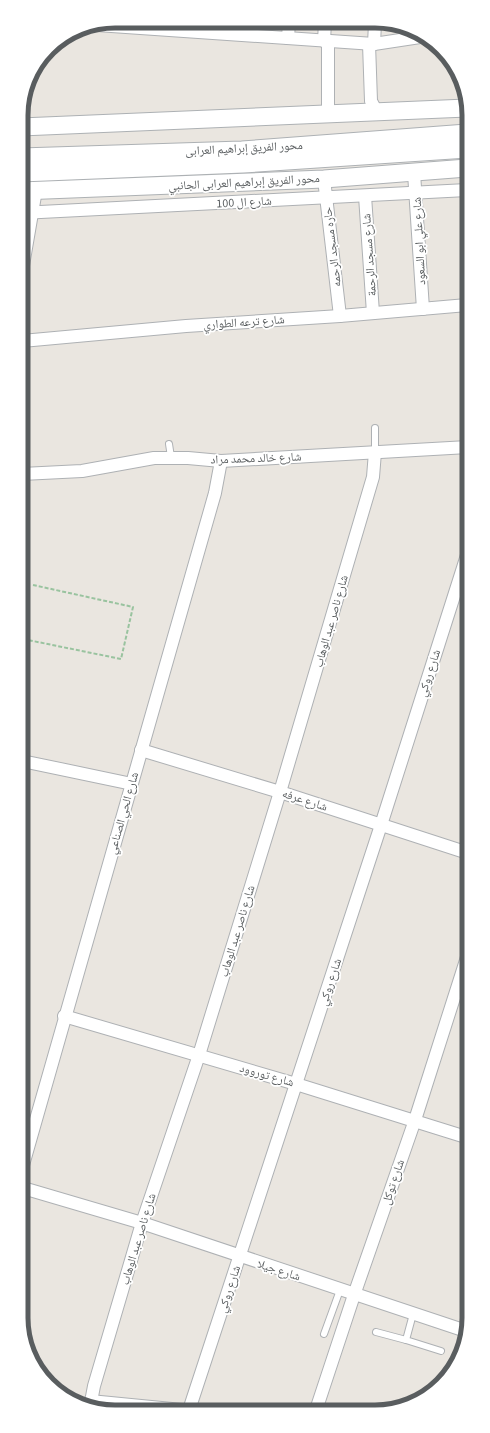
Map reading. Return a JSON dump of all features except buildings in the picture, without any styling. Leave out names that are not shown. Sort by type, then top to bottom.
[{"type":"main road","points":[[28,127],[461,108]]},
{"type":"main road","name":"محور الفريق إبراهيم العرابى","points":[[28,157],[242,150],[462,133]]},
{"type":"main road","name":"محور الفريق إبراهيم العرابى","points":[[28,173],[243,164],[462,150]]},
{"type":"main road","points":[[382,175],[404,154]]},
{"type":"main road","name":"محور الفريق إبراهيم العرابى الجانبي","points":[[28,193],[324,179],[462,168]]},
{"type":"street","points":[[224,28],[288,38],[372,44],[414,38]]},
{"type":"street","points":[[288,38],[289,28]]},
{"type":"street","points":[[325,28],[328,115]]},
{"type":"street","points":[[374,28],[372,44],[371,101],[377,112]]},
{"type":"street","name":"شارع علي ابو السعود","points":[[414,173],[422,309]]},
{"type":"street","name":"حاره مسجد الرحمه","points":[[324,179],[340,316]]},
{"type":"street","name":"شارع ال 100","points":[[28,213],[462,190]]},
{"type":"street","name":"شارع مسجد الرحمة","points":[[364,196],[373,313]]},
{"type":"street","name":"شارع ترعه الطواري","points":[[28,340],[186,326],[462,306]]},
{"type":"street","name":"شارع خالد محمد مراد","points":[[28,474],[67,473],[137,460],[171,457],[221,461],[462,448]]},
{"type":"street","name":"شارع ناصر عبد الوهاب","points":[[91,1401],[142,1223],[199,1056],[280,792],[373,477],[375,452]]},
{"type":"street","name":"شارع الحي الصناعي","points":[[28,1147],[64,1016],[215,493],[221,461]]},
{"type":"street","name":"شارع روكي","points":[[191,1405],[381,825],[462,571]]},
{"type":"street","name":"شارع عرفه","points":[[141,750],[280,792],[462,851]]},
{"type":"street","points":[[28,762],[132,784]]},
{"type":"street","name":"شارع توكل","points":[[318,1405],[354,1294],[415,1120],[462,973]]},
{"type":"street","name":"شارع توروود","points":[[64,1016],[296,1084],[462,1136]]},
{"type":"street","name":"شارع جيلا","points":[[28,1189],[142,1223],[239,1257],[461,1329]]},
{"type":"lane","points":[[375,428],[375,452]]},
{"type":"lane","points":[[169,444],[171,457]]},
{"type":"lane","points":[[324,1334],[340,1290]]},
{"type":"lane","points":[[406,1340],[413,1314]]},
{"type":"lane","points":[[376,1332],[441,1351]]},
{"type":"path","points":[[28,640],[121,659],[133,608],[33,585]]}]
